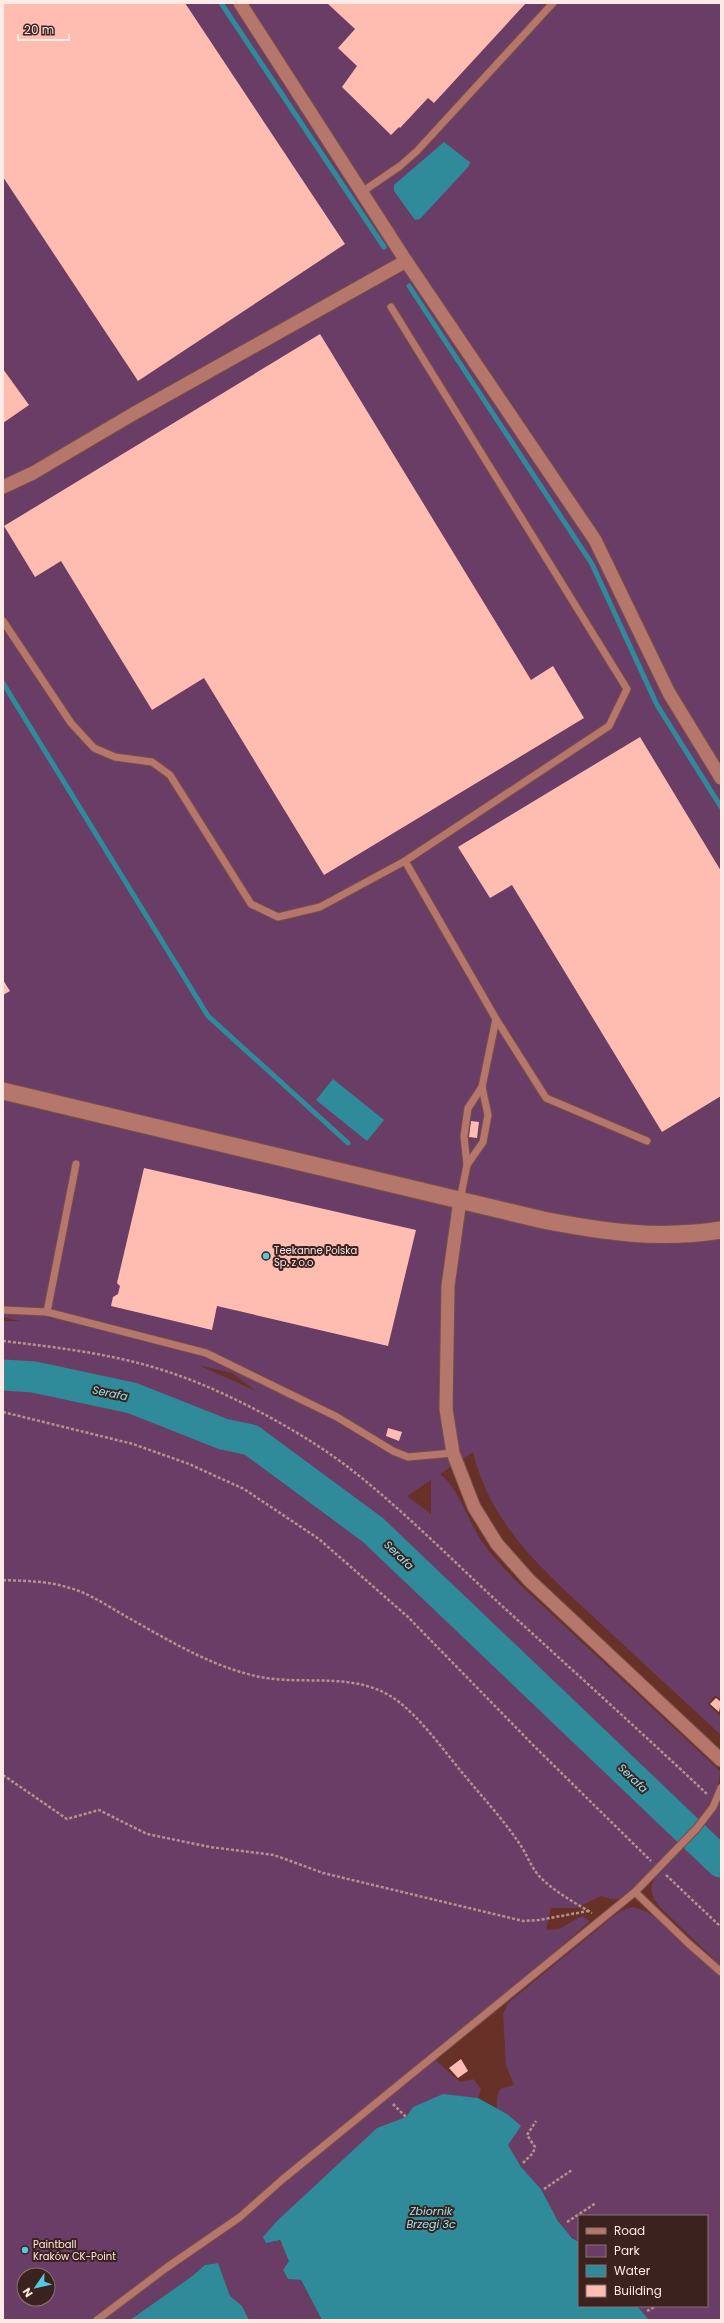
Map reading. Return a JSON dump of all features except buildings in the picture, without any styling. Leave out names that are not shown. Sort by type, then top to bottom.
[{"type":"street","points":[[241,3],[406,261],[595,540],[668,693],[721,778]]},
{"type":"street","points":[[3,487],[33,473],[133,414],[406,261]]},
{"type":"street","points":[[3,1091],[543,1220],[621,1233],[666,1235],[721,1230]]},
{"type":"street","points":[[460,1200],[448,1286],[446,1409],[453,1453],[474,1507],[497,1544],[529,1580],[721,1760]]},
{"type":"lane","points":[[362,192],[400,166],[417,151],[553,3]]},
{"type":"lane","points":[[3,621],[71,723],[94,748],[116,757],[152,762],[170,775],[251,904],[278,917],[320,907],[405,861],[609,726],[627,690],[391,306]]},
{"type":"lane","points":[[405,861],[496,1019],[546,1098],[647,1141]]},
{"type":"lane","points":[[460,1200],[467,1165],[464,1136],[468,1108],[482,1087],[496,1019]]},
{"type":"lane","points":[[467,1165],[483,1142],[488,1115],[482,1087]]},
{"type":"lane","points":[[46,1312],[76,1164]]},
{"type":"lane","points":[[3,1310],[46,1312],[206,1353],[337,1417],[393,1451],[408,1457],[453,1453]]},
{"type":"lane","points":[[97,2320],[166,2268],[240,2217],[283,2179],[636,1892],[697,1828],[716,1802],[721,1788]]},
{"type":"lane","points":[[636,1892],[688,1943],[721,1972]]},
{"type":"path","points":[[3,1341],[81,1351],[123,1359],[181,1376],[266,1416],[308,1441],[352,1470],[716,1802]]},
{"type":"path","points":[[3,1412],[133,1444],[189,1464],[244,1489],[319,1539],[408,1617],[535,1747],[721,1927]]},
{"type":"path","points":[[3,1580],[44,1582],[70,1588],[95,1598],[174,1644],[216,1664],[261,1677],[291,1680],[344,1681],[365,1684],[384,1692],[400,1702],[426,1729],[519,1842],[541,1878],[567,1898],[603,1919]]},
{"type":"path","points":[[3,1775],[67,1820],[99,1810],[147,1834],[210,1847],[274,1855],[324,1873],[523,1921],[539,1920],[589,1911]]},
{"type":"path","points":[[386,2096],[406,2117]]},
{"type":"path","points":[[523,2163],[533,2153],[535,2146],[527,2135],[536,2121]]},
{"type":"path","points":[[544,2189],[572,2170]]},
{"type":"path","points":[[578,2215],[596,2203]]},
{"type":"path","points":[[568,2222],[578,2215]]},
{"type":"path","points":[[647,2311],[654,2307]]},
{"type":"green space","points":[[3,3],[721,3],[721,1700],[715,1695],[708,1704],[721,1717],[721,1735],[541,1567],[507,1527],[493,1504],[482,1479],[473,1452],[440,1474],[447,1480],[462,1503],[479,1537],[515,1580],[720,1771],[719,1780],[716,1792],[695,1824],[655,1869],[630,1892],[621,1898],[616,1899],[601,1896],[576,1908],[551,1908],[546,1930],[559,1929],[582,1916],[590,1921],[538,1967],[431,2056],[460,2082],[473,2079],[481,2089],[478,2098],[443,2095],[413,2107],[406,2117],[393,2122],[279,2240],[290,2261],[283,2270],[288,2279],[301,2280],[322,2320],[249,2320],[242,2306],[230,2296],[218,2263],[205,2265],[191,2277],[130,2320],[3,2320],[3,1321],[20,1321],[3,1317]],"holes":[[[198,1365],[232,1373],[256,1391]],[[431,1480],[431,1514],[407,1496]]]},
{"type":"green space","points":[[721,1800],[721,1966],[659,1906],[654,1899],[651,1889],[655,1878],[699,1832]]},
{"type":"green space","points":[[632,1907],[640,1909],[655,1917],[693,1953],[721,1975],[721,2320],[649,2320],[638,2307],[708,2307],[708,2215],[578,2215],[578,2241],[567,2232],[540,2188],[524,2171],[511,2152],[498,2119],[497,2097],[500,2089],[514,2085],[506,2065],[503,2014],[508,2003],[621,1911]]},
{"type":"water","points":[[444,142],[470,162],[469,166],[420,219],[415,220],[394,191],[394,185]]},
{"type":"water","points":[[333,1079],[384,1120],[367,1141],[316,1100]]},
{"type":"water","name":"Zbiornik Brzegi 3c","points":[[443,2094],[478,2098],[507,2114],[521,2126],[508,2145],[521,2167],[541,2189],[558,2221],[572,2238],[578,2241],[578,2307],[638,2307],[649,2320],[322,2320],[301,2280],[288,2279],[283,2270],[289,2261],[280,2240],[266,2243],[263,2237],[277,2221],[377,2128],[406,2117],[413,2107]]},
{"type":"water","points":[[218,2263],[230,2296],[242,2306],[249,2320],[130,2320],[191,2277],[205,2265]]},
{"type":"waterway","points":[[221,3],[384,247]]},
{"type":"waterway","points":[[409,286],[592,564],[657,705],[721,807]]},
{"type":"waterway","points":[[3,683],[208,1016],[348,1143]]},
{"type":"waterway","name":"Serafa","points":[[3,1375],[34,1377],[132,1398],[223,1434],[251,1440],[373,1530],[721,1862]]},
{"type":"place","name":"Teekanne Polska Sp. z o.o","points":[[266,1256]]},
{"type":"place","name":"Paintball Kraków CK-Point","points":[[25,2250]]}]
